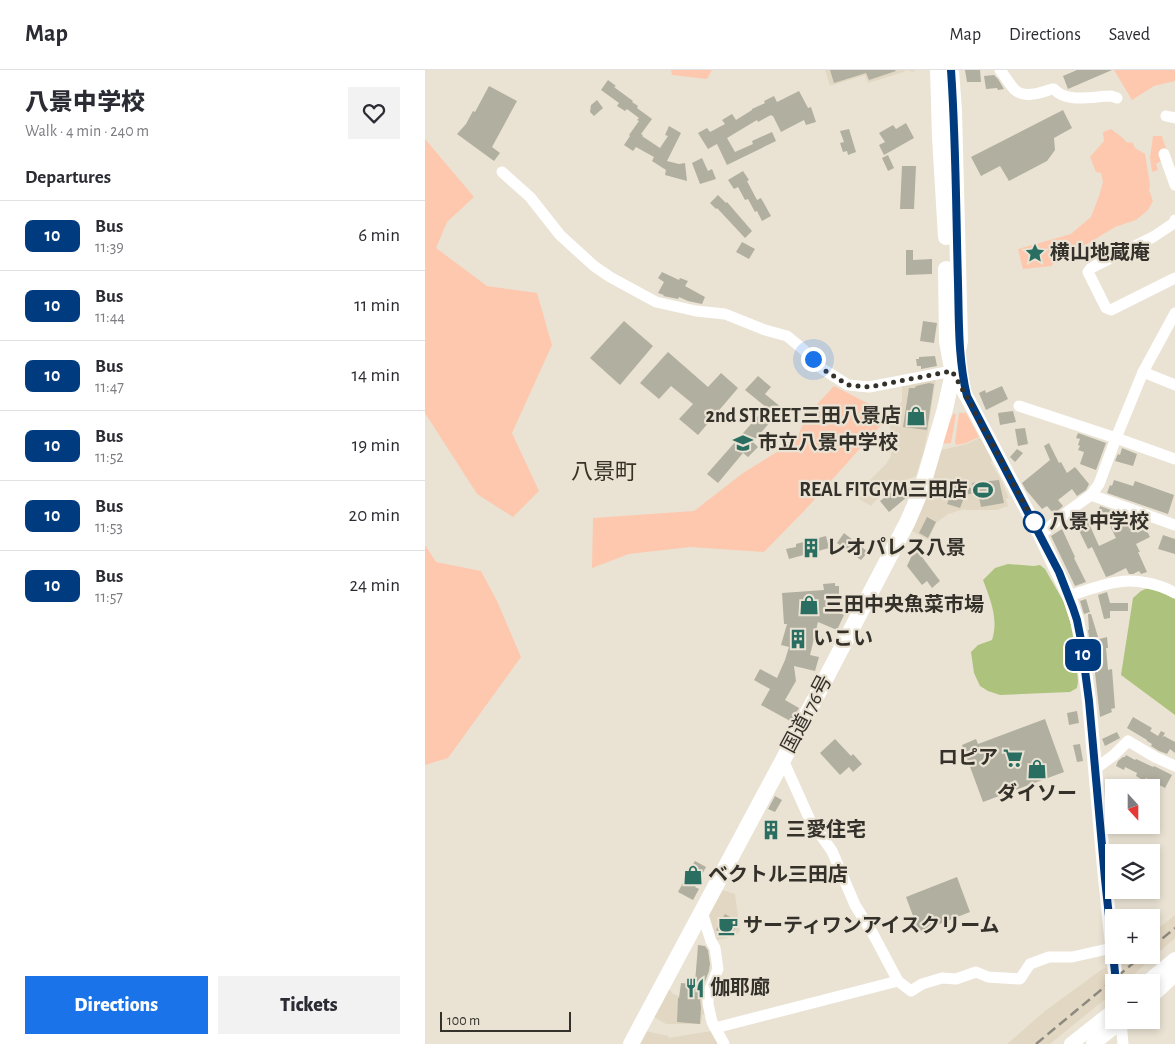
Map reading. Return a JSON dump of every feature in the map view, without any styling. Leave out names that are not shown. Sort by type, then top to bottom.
[{"type":"highway","name":"国道176号","points":[[938,70],[946,244],[947,341],[952,371]]},
{"type":"highway","name":"国道176号","points":[[631,1044],[783,760],[908,521],[922,488],[945,409],[960,340],[951,70]]},
{"type":"main road","points":[[960,340],[968,398]]},
{"type":"main road","points":[[952,371],[1040,535],[1069,596],[1077,620],[1089,701],[1108,909]]},
{"type":"main road","points":[[935,442],[955,400],[968,398]]},
{"type":"main road","points":[[1157,974],[1175,959]]},
{"type":"main road","points":[[1160,988],[1175,976]]},
{"type":"main road","points":[[1071,1044],[1105,1026]]},
{"type":"main road","points":[[1093,1044],[1109,1029]]},
{"type":"street","points":[[1001,70],[1015,90],[1020,93],[1034,94],[1054,89],[1070,98],[1111,96],[1117,98]]},
{"type":"street","points":[[1164,154],[1175,185]]},
{"type":"street","points":[[502,172],[530,197],[560,235],[594,266],[656,302],[696,311],[725,314],[765,330],[787,336],[821,368],[848,385],[869,387],[952,371]]},
{"type":"street","points":[[1175,220],[1174,223],[1153,238],[1091,268],[1088,272],[1106,308],[1111,310],[1175,278]]},
{"type":"street","points":[[1040,535],[1091,495],[1099,484],[1143,372],[1175,313]]},
{"type":"street","points":[[1143,372],[1175,385]]},
{"type":"street","points":[[1019,406],[1175,458]]},
{"type":"street","points":[[1091,495],[1175,525]]},
{"type":"street","points":[[1069,596],[1118,582],[1142,582],[1169,589],[1175,593]]},
{"type":"street","points":[[1095,769],[1115,755],[1128,741],[1175,766]]},
{"type":"street","points":[[783,760],[810,820],[832,851],[855,905],[898,981],[911,991],[922,984],[942,978],[956,979],[976,972],[988,977],[1020,979],[1030,964],[1049,957],[1072,957],[1105,950]]},
{"type":"street","points":[[699,915],[704,919],[715,948],[718,969],[708,994],[707,1004],[712,1022],[724,1044]]},
{"type":"street","points":[[715,1028],[898,981]]},
{"type":"street","points":[[1121,1029],[1123,1044]]},
{"type":"shaded area","points":[[671,70],[712,70],[707,79],[672,75]]},
{"type":"shaded area","points":[[825,70],[906,70],[868,83],[865,75],[830,86]]},
{"type":"shaded area","points":[[1114,70],[1175,70],[1175,81],[1154,86],[1132,100]]},
{"type":"shaded area","points":[[1111,129],[1126,142],[1133,143],[1135,148],[1145,154],[1150,185],[1149,190],[1153,201],[1148,210],[1136,220],[1115,227],[1084,246],[1057,254],[1052,266],[1023,269],[1018,249],[1071,234],[1091,217],[1103,182],[1101,173],[1096,172],[1090,157],[1104,141],[1103,132]]},
{"type":"shaded area","points":[[1153,136],[1162,136],[1166,148],[1161,150],[1161,161],[1156,164],[1158,170],[1152,172],[1150,158]]},
{"type":"shaded area","points":[[425,139],[474,197],[447,222],[436,248],[487,286],[537,293],[552,345],[512,433],[539,491],[513,517],[477,494],[425,413]]},
{"type":"shaded area","points":[[936,378],[928,431],[916,476],[901,482],[871,506],[859,499],[864,486],[890,458],[893,446],[888,415],[898,408],[902,401],[902,386]]},
{"type":"shaded area","points":[[834,386],[871,405],[881,425],[805,510],[764,552],[690,547],[629,554],[592,568],[593,518],[694,511],[743,473],[796,440],[807,415]]},
{"type":"shaded area","points":[[959,413],[966,413],[979,437],[956,445],[955,442]]},
{"type":"shaded area","points":[[953,414],[956,414],[951,443],[941,444]]},
{"type":"shaded area","points":[[979,438],[992,460],[991,463],[1009,498],[1006,499],[1008,506],[997,510],[965,509],[948,514],[936,523],[928,540],[912,531],[941,450],[967,444]]},
{"type":"shaded area","points":[[425,545],[436,562],[481,571],[497,601],[521,657],[448,758],[425,765]]},
{"type":"shaded area","points":[[1008,564],[1040,565],[1045,569],[1065,604],[1074,635],[1078,682],[1077,688],[1070,692],[1000,695],[980,686],[974,673],[971,652],[978,645],[992,640],[995,624],[993,609],[983,580],[995,568]]},
{"type":"shaded area","points":[[1150,587],[1175,599],[1175,715],[1121,675],[1133,598],[1141,591]]},
{"type":"shaded area","points":[[722,890],[735,894],[740,931],[736,935],[716,940],[709,913]]},
{"type":"shaded area","points":[[1175,915],[1175,938],[1160,951],[1160,927]]},
{"type":"shaded area","points":[[1111,964],[1145,964],[1134,974],[1105,974],[1105,999],[1050,1044],[1007,1044],[1045,1011]]},
{"type":"shaded area","points":[[669,989],[673,994],[679,996],[705,992],[707,1014],[702,1015],[701,1024],[666,1024],[654,1017]]},
{"type":"shaded area","points":[[646,1031],[668,1036],[669,1038],[711,1031],[718,1044],[639,1044]]},
{"type":"building","points":[[830,70],[896,71],[869,80],[866,73],[834,83]]},
{"type":"building","points":[[965,70],[980,70],[981,82],[967,82]]},
{"type":"building","points":[[1077,70],[1112,70],[1068,89],[1063,76]]},
{"type":"building","points":[[994,75],[1004,89],[986,89],[984,76]]},
{"type":"building","points":[[608,80],[616,86],[614,87],[633,101],[638,106],[637,108],[652,119],[641,134],[642,136],[660,148],[668,136],[665,135],[669,126],[681,133],[667,161],[679,164],[685,163],[687,181],[665,175],[666,170],[652,161],[654,157],[636,147],[633,151],[624,145],[639,118],[627,109],[625,111],[617,106],[619,103],[601,90]]},
{"type":"building","points":[[489,86],[517,101],[492,147],[500,153],[494,161],[457,134],[466,124],[473,111],[475,112]]},
{"type":"building","points":[[799,91],[808,108],[811,107],[816,122],[806,125],[804,120],[781,132],[771,115],[758,122],[757,120],[727,138],[735,152],[753,144],[752,141],[772,132],[776,141],[727,165],[717,144],[708,149],[698,133],[707,128],[710,132],[725,124],[722,120],[732,114],[736,120],[774,96],[777,102]]},
{"type":"building","points":[[597,100],[603,108],[594,116],[590,112],[591,105]]},
{"type":"building","points":[[1063,110],[1072,128],[1054,138],[1055,150],[1047,161],[1009,181],[1000,166],[981,176],[971,157]]},
{"type":"building","points":[[906,123],[914,138],[884,155],[879,145],[885,142],[879,133],[893,125],[896,129]]},
{"type":"building","points":[[849,129],[856,152],[848,155],[847,151],[843,152],[840,143],[844,142],[840,131]]},
{"type":"building","points":[[888,155],[894,168],[888,171],[882,158]]},
{"type":"building","points":[[702,158],[708,171],[712,169],[716,179],[700,184],[692,163]]},
{"type":"building","points":[[902,166],[916,166],[914,209],[900,209]]},
{"type":"building","points":[[743,171],[757,200],[761,198],[771,216],[762,221],[748,199],[745,200],[738,187],[734,189],[728,180]]},
{"type":"building","points":[[718,195],[727,202],[752,231],[745,238],[710,203]]},
{"type":"building","points":[[742,242],[755,249],[749,259],[736,252]]},
{"type":"building","points":[[906,250],[913,250],[913,260],[932,259],[932,274],[906,275]]},
{"type":"building","points":[[662,272],[679,280],[680,278],[688,281],[685,286],[705,297],[702,304],[679,297],[678,299],[663,296],[658,293],[664,282],[658,278]]},
{"type":"building","points":[[624,321],[653,346],[620,385],[590,358]]},
{"type":"building","points":[[923,321],[937,323],[934,343],[920,341]]},
{"type":"building","points":[[668,352],[708,387],[721,373],[738,388],[698,435],[679,419],[693,404],[671,386],[659,399],[640,383]]},
{"type":"building","points":[[935,356],[937,366],[921,369],[921,366],[917,366],[916,359],[919,359],[919,357]]},
{"type":"building","points":[[758,376],[771,387],[765,394],[782,408],[753,442],[758,447],[748,457],[743,453],[718,483],[707,474],[766,407],[745,390]]},
{"type":"building","points":[[929,383],[934,384],[927,430],[903,427],[909,388]]},
{"type":"building","points":[[1002,386],[1008,399],[986,410],[979,393],[985,390],[986,393]]},
{"type":"building","points":[[1013,411],[1016,422],[1000,425],[998,413]]},
{"type":"building","points":[[1025,428],[1028,444],[1018,446],[1015,429]]},
{"type":"building","points":[[1078,433],[1106,443],[1096,470],[1080,464],[1084,452],[1078,450],[1080,439],[1076,438]]},
{"type":"building","points":[[1049,443],[1059,463],[1061,462],[1067,473],[1075,467],[1089,484],[1086,490],[1077,496],[1072,489],[1058,500],[1063,506],[1054,514],[1047,506],[1042,509],[1022,483],[1050,460],[1044,446]]},
{"type":"building","points":[[1122,448],[1137,454],[1133,466],[1115,461],[1118,454],[1120,455]]},
{"type":"building","points":[[1017,449],[1023,453],[1015,462],[1010,457]]},
{"type":"building","points":[[999,480],[1004,503],[981,507],[978,492],[965,495],[960,508],[947,504],[956,482],[973,489],[972,483]]},
{"type":"building","points":[[1114,480],[1133,486],[1135,481],[1174,495],[1168,514],[1107,493]]},
{"type":"building","points":[[905,485],[910,490],[906,493],[907,497],[889,512],[880,501],[900,486]]},
{"type":"building","points":[[1100,506],[1111,510],[1106,523],[1123,514],[1133,532],[1145,527],[1150,537],[1136,544],[1147,572],[1141,574],[1139,571],[1129,574],[1126,568],[1106,577],[1092,547],[1088,549],[1073,518],[1083,510],[1099,546],[1116,538],[1110,526],[1095,520]]},
{"type":"building","points":[[927,517],[936,522],[928,538],[919,533]]},
{"type":"building","points":[[1062,529],[1086,582],[1075,586],[1051,536]]},
{"type":"building","points":[[844,533],[868,552],[861,560],[837,543]]},
{"type":"building","points":[[1163,535],[1175,539],[1175,554],[1158,549]]},
{"type":"building","name":"レオパレス八景","points":[[826,536],[829,548],[789,559],[786,549],[796,547],[796,544]]},
{"type":"building","points":[[914,551],[919,553],[940,581],[932,588],[927,581],[922,585],[907,566]]},
{"type":"building","points":[[835,583],[835,586],[839,586],[839,595],[832,609],[844,615],[837,630],[818,622],[810,655],[819,657],[815,671],[794,666],[796,681],[785,700],[799,708],[792,722],[761,705],[770,689],[754,680],[760,669],[777,678],[785,660],[789,647],[781,645],[787,624],[784,624],[782,593],[824,590],[823,584]]},
{"type":"building","points":[[1107,592],[1110,603],[1128,603],[1128,611],[1110,611],[1110,618],[1104,619],[1098,595]]},
{"type":"building","points":[[1086,599],[1090,612],[1084,614],[1080,601]]},
{"type":"building","points":[[1088,614],[1091,614],[1098,637],[1089,637]]},
{"type":"building","points":[[1107,637],[1108,670],[1112,669],[1115,708],[1111,709],[1112,712],[1100,717],[1093,655],[1098,654],[1096,640]]},
{"type":"building","points":[[1077,711],[1079,723],[1069,725],[1067,713]]},
{"type":"building","points":[[1133,717],[1152,728],[1150,731],[1158,736],[1161,731],[1165,733],[1162,738],[1164,736],[1175,742],[1175,753],[1170,749],[1167,754],[1159,751],[1151,746],[1152,744],[1147,740],[1127,728]]},
{"type":"building","name":"ロピア","points":[[1045,719],[1064,772],[983,802],[962,745],[976,739],[978,744]]},
{"type":"building","points":[[1117,732],[1120,738],[1105,746],[1102,739]]},
{"type":"building","points":[[835,739],[851,756],[853,754],[862,764],[853,772],[849,767],[840,775],[820,753]]},
{"type":"building","points":[[1080,744],[1083,761],[1077,762],[1073,745]]},
{"type":"building","points":[[1126,755],[1172,775],[1165,788],[1160,785],[1160,779],[1141,779],[1136,776],[1137,773],[1125,767],[1124,770],[1116,766],[1118,761]]},
{"type":"building","points":[[775,796],[782,800],[775,812],[768,809]]},
{"type":"building","name":"三愛住宅","points":[[774,822],[777,836],[767,838],[764,823]]},
{"type":"building","points":[[695,861],[706,867],[695,887],[699,889],[693,900],[678,892]]},
{"type":"building","points":[[957,877],[970,912],[919,932],[906,897]]},
{"type":"building","points":[[725,914],[738,922],[732,935],[727,936],[716,930]]},
{"type":"building","points":[[698,945],[705,946],[708,950],[710,964],[704,984],[695,983]]},
{"type":"building","points":[[681,983],[701,985],[700,1024],[677,1022]]},
{"type":"railway","points":[[1160,940],[1175,928]]},
{"type":"railway","points":[[1036,1044],[1132,964]]},
{"type":"bus line","name":"10","points":[[951,70],[960,340],[965,388],[967,396],[1059,572],[1077,620],[1089,701],[1115,974]]},
{"type":"place","name":"横山地蔵庵","points":[[1035,253]]},
{"type":"place","name":"2nd STREET三田八景店","points":[[916,416]]},
{"type":"place","name":"市立八景中学校","points":[[743,443]]},
{"type":"place","name":"REAL FITGYM三田店","points":[[983,490]]},
{"type":"place","name":"八景中学校","points":[[1034,522]]},
{"type":"place","name":"レオパレス八景","points":[[811,548]]},
{"type":"place","name":"三田中央魚菜市場","points":[[809,605]]},
{"type":"place","name":"いこい","points":[[798,639]]},
{"type":"place","name":"ロピア","points":[[1013,758]]},
{"type":"place","name":"ダイソー","points":[[1037,769]]},
{"type":"place","name":"三愛住宅","points":[[771,830]]},
{"type":"place","name":"ベクトル三田店","points":[[693,875]]},
{"type":"place","name":"サーティワンアイスクリーム","points":[[728,926]]},
{"type":"place","name":"伽耶廊","points":[[695,988]]},
{"type":"district","name":"八景町","points":[[604,472]]},
{"type":"route","points":[[813,359],[821,368],[848,385],[869,387],[952,371],[1034,522]]}]
